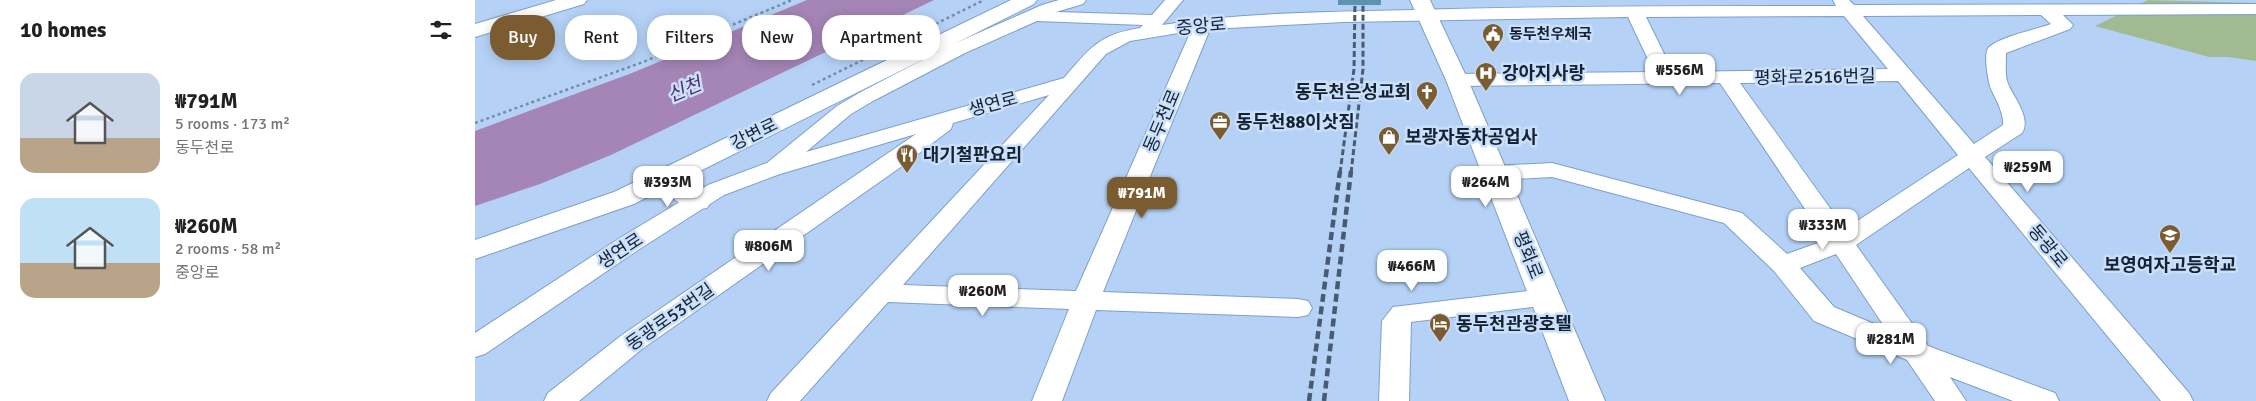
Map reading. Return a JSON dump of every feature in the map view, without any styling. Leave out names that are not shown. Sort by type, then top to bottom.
[{"type":"main road","points":[[475,31],[577,0]]},
{"type":"main road","name":"평화로","points":[[1423,7],[1457,80],[1587,401]]},
{"type":"main road","name":"강변로","points":[[475,250],[624,198],[1029,8]]},
{"type":"main road","points":[[662,179],[697,202]]},
{"type":"street","name":"강변로","points":[[1029,8],[1077,0]]},
{"type":"street","points":[[1151,26],[1174,0]]},
{"type":"street","name":"중앙로","points":[[1029,8],[1151,26],[1203,24],[1322,9],[1423,7],[1535,6],[1634,11],[1844,5],[2044,9],[2256,9]]},
{"type":"street","name":"동광로","points":[[1844,5],[2178,401]]},
{"type":"street","name":"생연로","points":[[772,169],[844,110],[958,49],[1029,8]]},
{"type":"street","points":[[1783,265],[1842,243],[1869,222],[2014,128],[2014,118],[1997,80],[1997,51],[2007,45],[2044,34],[2064,24],[2044,9]]},
{"type":"street","points":[[1634,11],[1667,79]]},
{"type":"street","name":"동두천로","points":[[1047,401],[1086,300],[1203,24]]},
{"type":"street","name":"중앙로","points":[[782,401],[1099,50],[1125,36],[1151,26]]},
{"type":"street","name":"평화로2516번길","points":[[1457,80],[1903,75]]},
{"type":"street","points":[[1727,78],[1951,401]]},
{"type":"street","name":"생연로","points":[[475,347],[629,244],[717,190],[772,169],[955,114],[1072,82]]},
{"type":"street","name":"동광로53번길","points":[[559,401],[632,342],[897,159],[955,114]]},
{"type":"street","points":[[1495,173],[1552,170],[1733,218],[1783,265],[1824,314],[1918,353],[2044,401]]},
{"type":"street","points":[[880,292],[1297,308]]},
{"type":"street","points":[[1394,401],[1395,321],[1403,314],[1545,298]]},
{"type":"path","points":[[475,123],[643,62],[792,0]]},
{"type":"path","points":[[811,86],[985,0]]},
{"type":"green space","points":[[2148,0],[2256,3],[2256,61],[2228,57],[2209,57],[2095,26]]},
{"type":"water","points":[[807,0],[934,0],[903,15],[822,15],[822,54],[812,59],[812,15],[771,15]]},
{"type":"water","name":"신천","points":[[742,27],[742,60],[809,60],[611,155],[540,184],[475,206],[475,131],[663,60],[732,60],[732,31]]},
{"type":"railway","points":[[1340,173],[1354,69],[1355,0]]},
{"type":"railway","points":[[1351,173],[1363,69],[1363,0]]},
{"type":"railway","points":[[1309,401],[1340,171]]},
{"type":"railway","points":[[1324,401],[1351,171]]},
{"type":"place","name":"동두천우체국","points":[[1493,53]]},
{"type":"place","name":"강아지사랑","points":[[1486,92]]},
{"type":"place","name":"동두천은성교회","points":[[1427,111]]},
{"type":"place","name":"동두천88이삿짐","points":[[1220,141]]},
{"type":"place","name":"보광자동차공업사","points":[[1389,156]]},
{"type":"place","name":"대기철판요리","points":[[907,174]]},
{"type":"place","name":"보영여자고등학교","points":[[2170,254]]},
{"type":"place","name":"동두천관광호텔","points":[[1440,343]]}]
